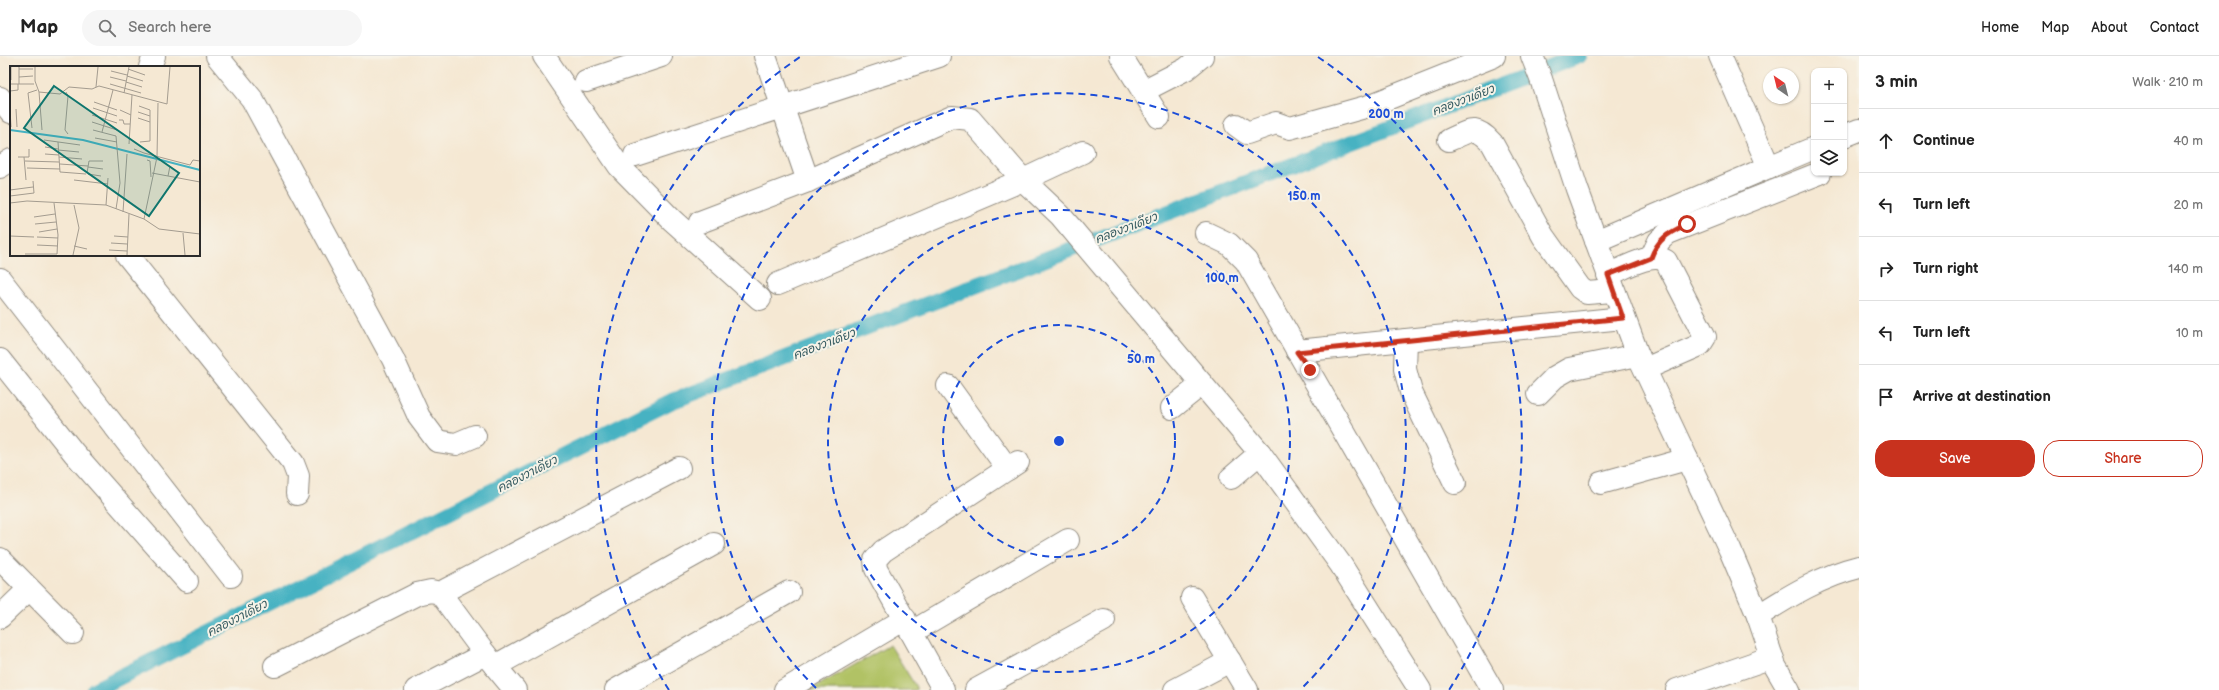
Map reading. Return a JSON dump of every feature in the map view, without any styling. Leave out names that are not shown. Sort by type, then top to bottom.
[{"type":"street","points":[[150,66],[154,56]]},
{"type":"street","points":[[217,56],[252,99],[393,359],[419,417],[438,441],[456,444],[475,436]]},
{"type":"street","points":[[544,56],[619,166],[672,220],[760,299]]},
{"type":"street","points":[[586,81],[661,56]]},
{"type":"street","points":[[765,56],[808,181]]},
{"type":"street","points":[[635,155],[783,105],[939,56]]},
{"type":"street","points":[[1122,56],[1159,117]]},
{"type":"street","points":[[1143,91],[1186,69],[1202,56]]},
{"type":"street","points":[[1236,126],[1247,133],[1276,123],[1290,128],[1369,106],[1494,56]]},
{"type":"street","points":[[1532,56],[1623,318],[1641,362],[1730,550],[1758,616],[1775,666],[1789,690]]},
{"type":"street","points":[[1720,56],[1769,167]]},
{"type":"street","points":[[0,98],[10,111]]},
{"type":"street","points":[[700,222],[808,181],[952,117],[970,119],[1023,180],[1060,214],[1260,453],[1340,565],[1420,690]]},
{"type":"street","points":[[1449,140],[1473,130],[1482,132],[1492,143],[1543,236],[1580,288],[1587,293],[1611,283],[1651,258],[1661,258],[1666,261],[1705,337],[1700,345],[1641,362],[1569,369],[1555,377],[1538,394]]},
{"type":"street","points":[[1847,135],[1859,130]]},
{"type":"street","points":[[1596,242],[1811,149]]},
{"type":"street","points":[[778,284],[1023,180],[1083,152]]},
{"type":"street","points":[[0,167],[10,161]]},
{"type":"street","points":[[1651,258],[1659,241],[1668,233],[1812,176]]},
{"type":"street","points":[[1206,233],[1229,244],[1246,261],[1492,690]]},
{"type":"street","points":[[127,256],[293,463],[298,476],[297,494]]},
{"type":"street","points":[[0,279],[231,576]]},
{"type":"street","points":[[1297,352],[1623,318]]},
{"type":"street","points":[[1406,340],[1405,369],[1411,392],[1455,483]]},
{"type":"street","points":[[0,360],[74,453],[187,581]]},
{"type":"street","points":[[1172,408],[1202,384]]},
{"type":"street","points":[[946,690],[876,569],[875,560],[883,551],[1013,465],[948,386]]},
{"type":"street","points":[[1231,478],[1260,453]]},
{"type":"street","points":[[1601,483],[1687,459]]},
{"type":"street","points":[[275,666],[417,594],[431,591],[440,593],[678,468]]},
{"type":"street","points":[[785,690],[909,626],[1068,540]]},
{"type":"street","points":[[416,690],[490,660],[714,544]]},
{"type":"street","points":[[0,559],[73,633]]},
{"type":"street","points":[[1758,616],[1794,594],[1826,578],[1859,567]]},
{"type":"street","points":[[0,617],[29,589]]},
{"type":"street","points":[[616,690],[789,592]]},
{"type":"street","points":[[440,593],[490,660],[515,690]]},
{"type":"street","points":[[1192,598],[1247,690]]},
{"type":"street","points":[[976,690],[1104,620]]},
{"type":"street","points":[[1677,690],[1772,657]]},
{"type":"street","points":[[1175,690],[1230,660]]},
{"type":"green space","points":[[890,645],[916,687],[916,690],[810,690]]},
{"type":"waterway","name":"คลองวาเดียว","points":[[94,690],[670,402],[1579,56]]},
{"type":"route","points":[[1310,370],[1297,352],[1623,318],[1608,275],[1651,258],[1659,241],[1668,233],[1687,224]]}]
